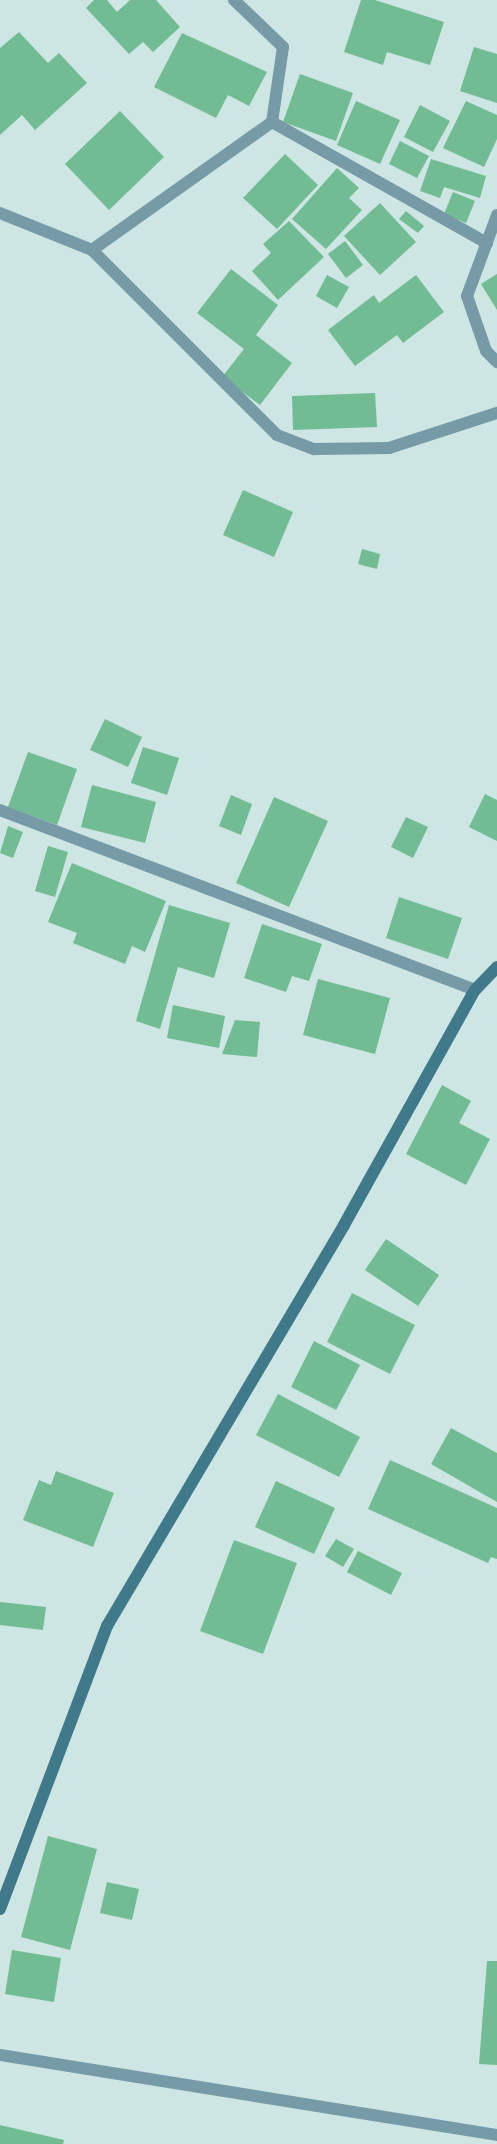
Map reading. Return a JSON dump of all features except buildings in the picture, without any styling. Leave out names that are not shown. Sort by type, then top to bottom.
[{"type":"street","points":[[92,250],[272,122],[284,46],[234,0]]},
{"type":"street","points":[[272,122],[487,243]]},
{"type":"street","points":[[0,213],[92,250],[277,435],[314,449],[389,448],[497,413]]},
{"type":"street","points":[[497,215],[467,296],[486,351],[497,362]]},
{"type":"street","points":[[0,810],[475,990]]},
{"type":"street","points":[[0,1909],[107,1626],[344,1225],[475,990],[497,967]]},
{"type":"street","points":[[0,2055],[497,2135]]}]
